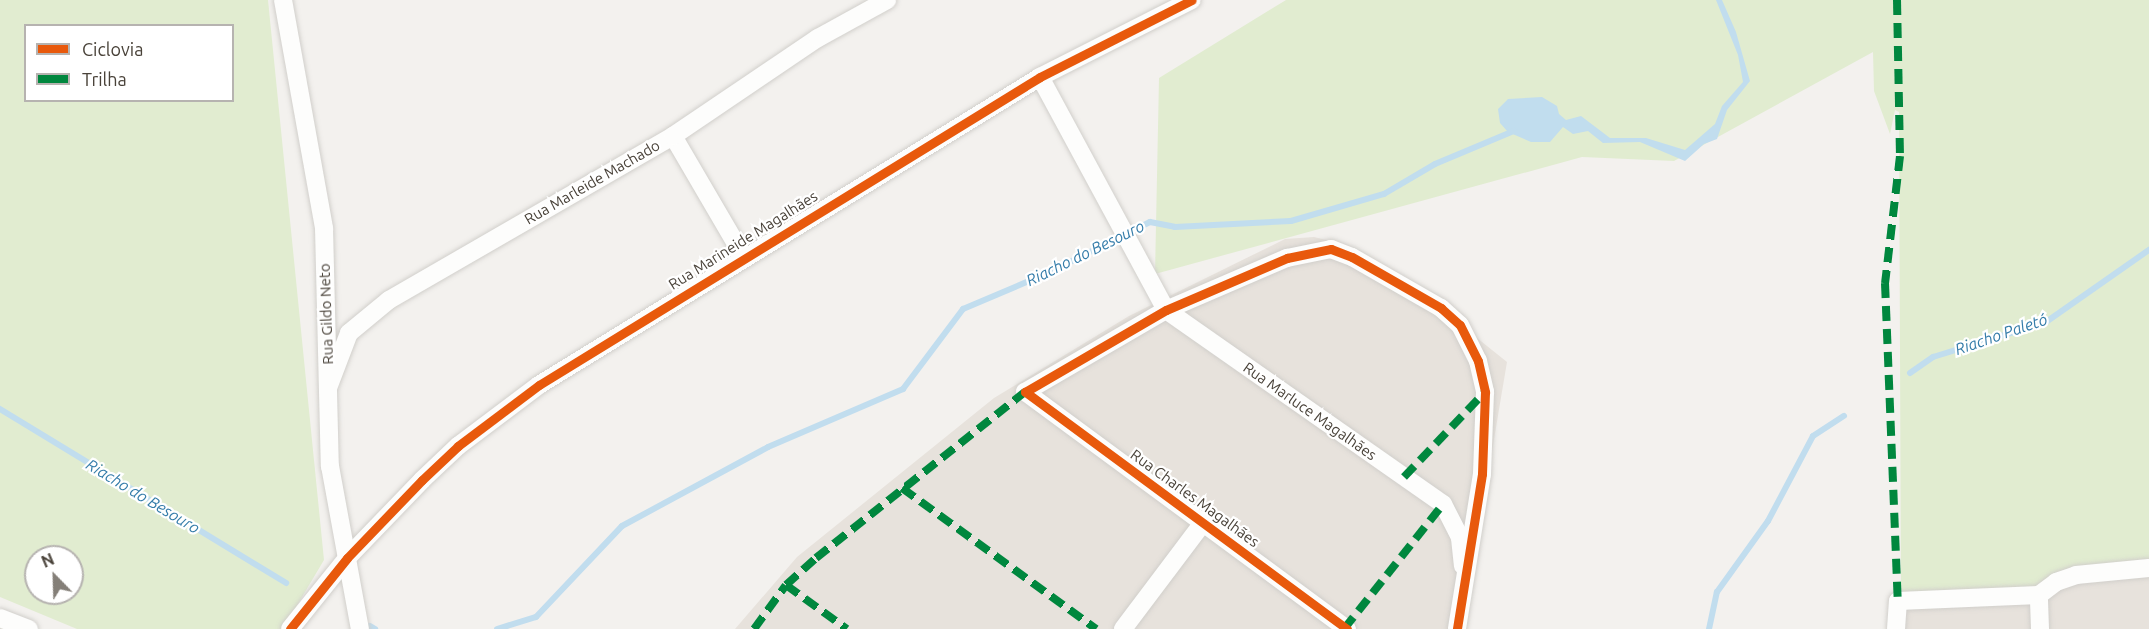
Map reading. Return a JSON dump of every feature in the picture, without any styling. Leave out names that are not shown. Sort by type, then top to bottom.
[{"type":"street","name":"Rua Gildo Neto","points":[[283,0],[324,228],[330,466],[360,629]]},
{"type":"street","name":"Rua Marleide Machado","points":[[328,388],[340,353],[359,321],[464,255],[673,136],[818,38],[887,0]]},
{"type":"street","name":"Rua Marineide Magalhães","points":[[290,629],[347,558],[422,480],[499,412],[743,256],[1040,76],[1192,0]]},
{"type":"street","name":"Rua Marluce Magalhães","points":[[1040,76],[1166,310],[1443,504],[1460,538],[1466,586]]},
{"type":"street","points":[[673,136],[743,256]]},
{"type":"street","points":[[1166,310],[1287,258],[1331,249],[1352,257],[1441,308],[1460,326],[1472,343],[1485,392],[1482,474],[1466,586],[1457,629]]},
{"type":"street","name":"Rua Charles Magalhães","points":[[1166,310],[1025,392],[1347,629]]},
{"type":"street","points":[[1123,629],[1203,523]]},
{"type":"street","points":[[1896,629],[1898,601],[2039,595],[2056,582],[2076,575],[2149,568]]},
{"type":"street","points":[[2039,595],[2040,629]]},
{"type":"street","points":[[0,618],[29,629]]},
{"type":"shaded area","points":[[1314,237],[1347,245],[1444,302],[1477,338],[1507,362],[1462,629],[735,629],[797,557],[994,398],[1129,316],[1285,239]]},
{"type":"shaded area","points":[[2149,575],[2149,629],[1890,629],[1890,597]]},
{"type":"green space","points":[[0,0],[268,0],[324,560],[283,629],[77,629],[0,597]]},
{"type":"green space","points":[[1286,0],[2149,0],[2149,575],[2040,584],[2031,591],[1901,596],[1899,112],[1895,110],[1890,134],[1874,91],[1873,52],[1674,161],[1582,157],[1155,274],[1159,78]]},
{"type":"water","points":[[1716,0],[1722,0],[1736,32],[1750,81],[1727,110],[1717,139],[1704,144],[1685,161],[1640,142],[1603,143],[1588,131],[1573,134],[1563,127],[1550,142],[1531,142],[1508,132],[1500,123],[1498,109],[1508,99],[1542,97],[1557,106],[1559,114],[1566,120],[1581,116],[1610,138],[1646,138],[1685,150],[1715,124],[1722,106],[1743,82],[1738,55]]},
{"type":"waterway","name":"Riacho do Besouro","points":[[497,629],[536,617],[622,526],[768,447],[903,389],[963,309],[1048,273],[1150,222],[1175,227],[1291,221],[1384,194],[1435,164],[1514,131]]},
{"type":"waterway","name":"Riacho Paletó","points":[[1910,373],[1933,357],[2046,322],[2149,250]]},
{"type":"waterway","name":"Riacho do Besouro","points":[[0,409],[286,583]]},
{"type":"waterway","name":"Riacho Paletó","points":[[1709,629],[1717,592],[1768,521],[1813,436],[1844,416]]},
{"type":"waterway","name":"Riacho do Besouro","points":[[370,626],[375,629]]},
{"type":"marked path","points":[[1897,0],[1900,156],[1885,283],[1898,601]]},
{"type":"marked path","points":[[754,629],[786,585],[816,558],[1025,392]]},
{"type":"marked path","points":[[1404,477],[1485,392]]},
{"type":"marked path","points":[[902,488],[1096,629]]},
{"type":"marked path","points":[[1344,629],[1443,504]]},
{"type":"marked path","points":[[786,585],[847,629]]},
{"type":"cycle path","points":[[290,629],[347,558],[422,480],[458,446],[539,385],[1040,77],[1192,0]]},
{"type":"cycle path","points":[[1347,629],[1025,392],[1166,310],[1287,258],[1331,249],[1352,257],[1441,308],[1460,325],[1478,361],[1485,392],[1482,474],[1457,629]]}]
